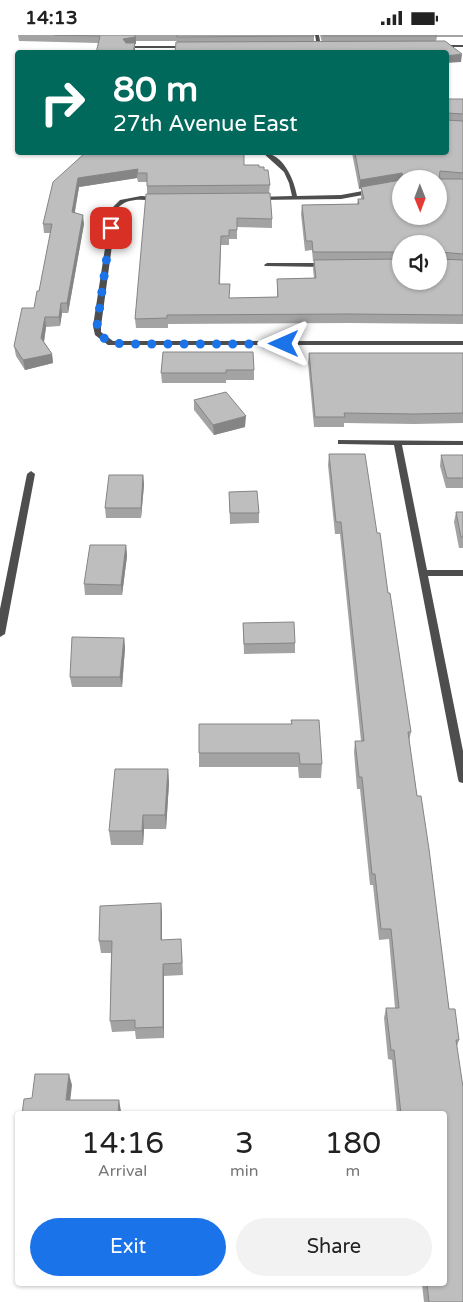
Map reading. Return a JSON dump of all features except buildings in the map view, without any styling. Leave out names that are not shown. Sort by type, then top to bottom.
[{"type":"street","points":[[317,35],[319,46]]},
{"type":"street","points":[[311,46],[329,46]]},
{"type":"street","points":[[434,46],[463,46]]},
{"type":"street","points":[[127,47],[195,47]]},
{"type":"street","points":[[267,155],[287,172],[291,178],[295,199]]},
{"type":"street","points":[[250,199],[342,197],[392,189]]},
{"type":"street","points":[[172,199],[132,199],[122,201],[114,209],[97,326],[98,333],[111,343],[463,343]]},
{"type":"street","points":[[267,265],[334,265]]},
{"type":"street","points":[[340,442],[463,443]]},
{"type":"street","points":[[398,443],[463,779]]},
{"type":"street","points":[[0,633],[31,474]]},
{"type":"street","points":[[424,573],[463,573]]},
{"type":"route","points":[[111,228],[97,326],[98,333],[105,340],[111,343],[124,344],[284,344]]}]
